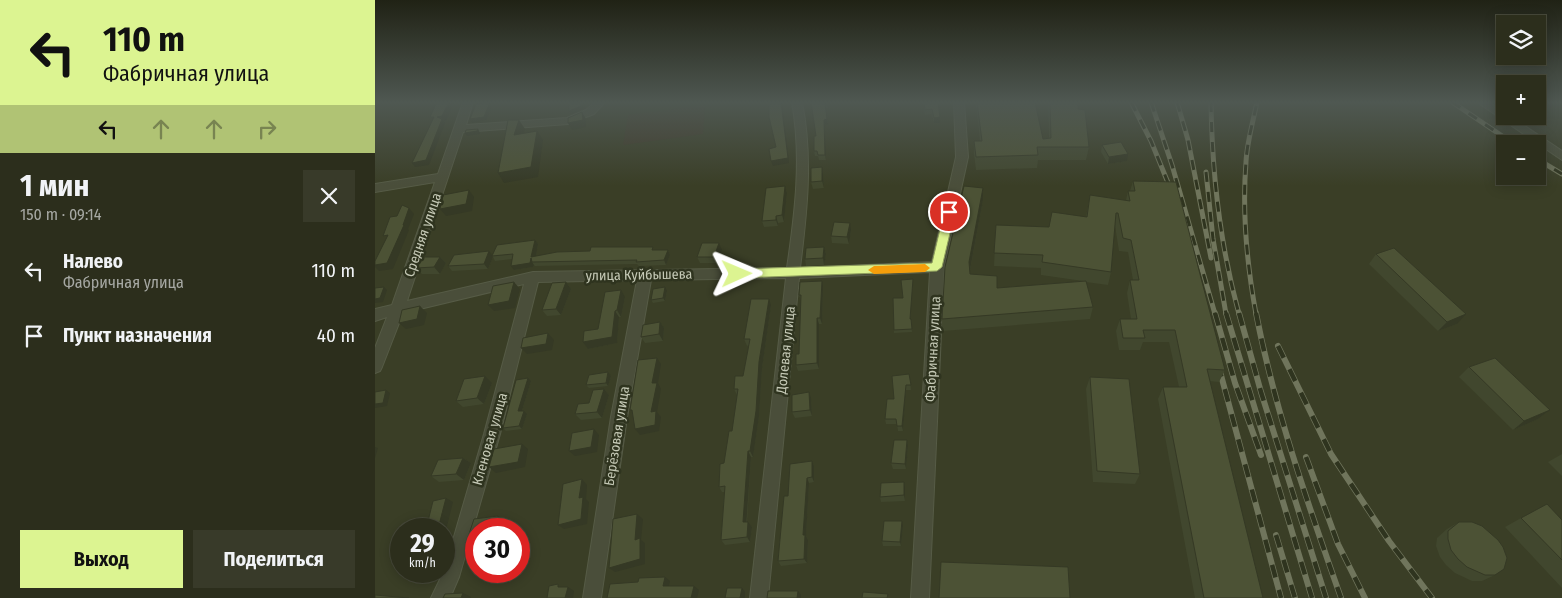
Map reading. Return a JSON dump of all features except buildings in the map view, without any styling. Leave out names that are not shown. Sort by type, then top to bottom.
[{"type":"street","name":"Средняя улица","points":[[375,367],[459,130]]},
{"type":"street","name":"Долевая улица","points":[[759,598],[792,273],[796,258],[803,191],[802,130]]},
{"type":"street","name":"Фабричная улица","points":[[920,598],[937,267],[962,158],[960,130]]},
{"type":"street","points":[[1523,130],[1562,156]]},
{"type":"street","points":[[375,188],[443,177]]},
{"type":"street","name":"улица Куйбышева","points":[[375,315],[463,292],[533,277],[792,273],[937,267]]},
{"type":"street","name":"Берёзовая улица","points":[[592,598],[619,417],[645,274]]},
{"type":"street","name":"Кленовая улица","points":[[440,598],[450,577],[490,444],[533,277]]},
{"type":"shaded area","points":[[626,130],[703,130],[703,134],[623,145]]},
{"type":"railway","points":[[1145,130],[1173,195]]},
{"type":"railway","points":[[1160,130],[1215,314]]},
{"type":"railway","points":[[1185,130],[1211,258]]},
{"type":"railway","points":[[1212,130],[1218,209],[1232,288],[1239,314]]},
{"type":"railway","points":[[1251,130],[1245,181],[1245,220],[1250,277],[1256,314]]},
{"type":"railway","points":[[1493,130],[1501,135]]},
{"type":"railway","points":[[1546,164],[1562,174]]},
{"type":"railway","points":[[1206,172],[1213,239],[1226,314]]},
{"type":"railway","points":[[1215,313],[1235,383],[1261,455]]},
{"type":"railway","points":[[1226,313],[1312,598]]},
{"type":"railway","points":[[1239,313],[1261,392],[1326,598]]},
{"type":"railway","points":[[1256,313],[1283,421],[1341,598]]},
{"type":"railway","points":[[1278,346],[1331,454],[1389,541],[1432,598]]},
{"type":"railway","points":[[1218,364],[1281,598]]},
{"type":"railway","points":[[1306,457],[1338,544],[1365,598]]},
{"type":"railway","points":[[1276,535],[1295,598]]},
{"type":"slow traffic","points":[[874,270],[925,268]]},
{"type":"route","points":[[737,274],[937,267],[949,212]]}]
